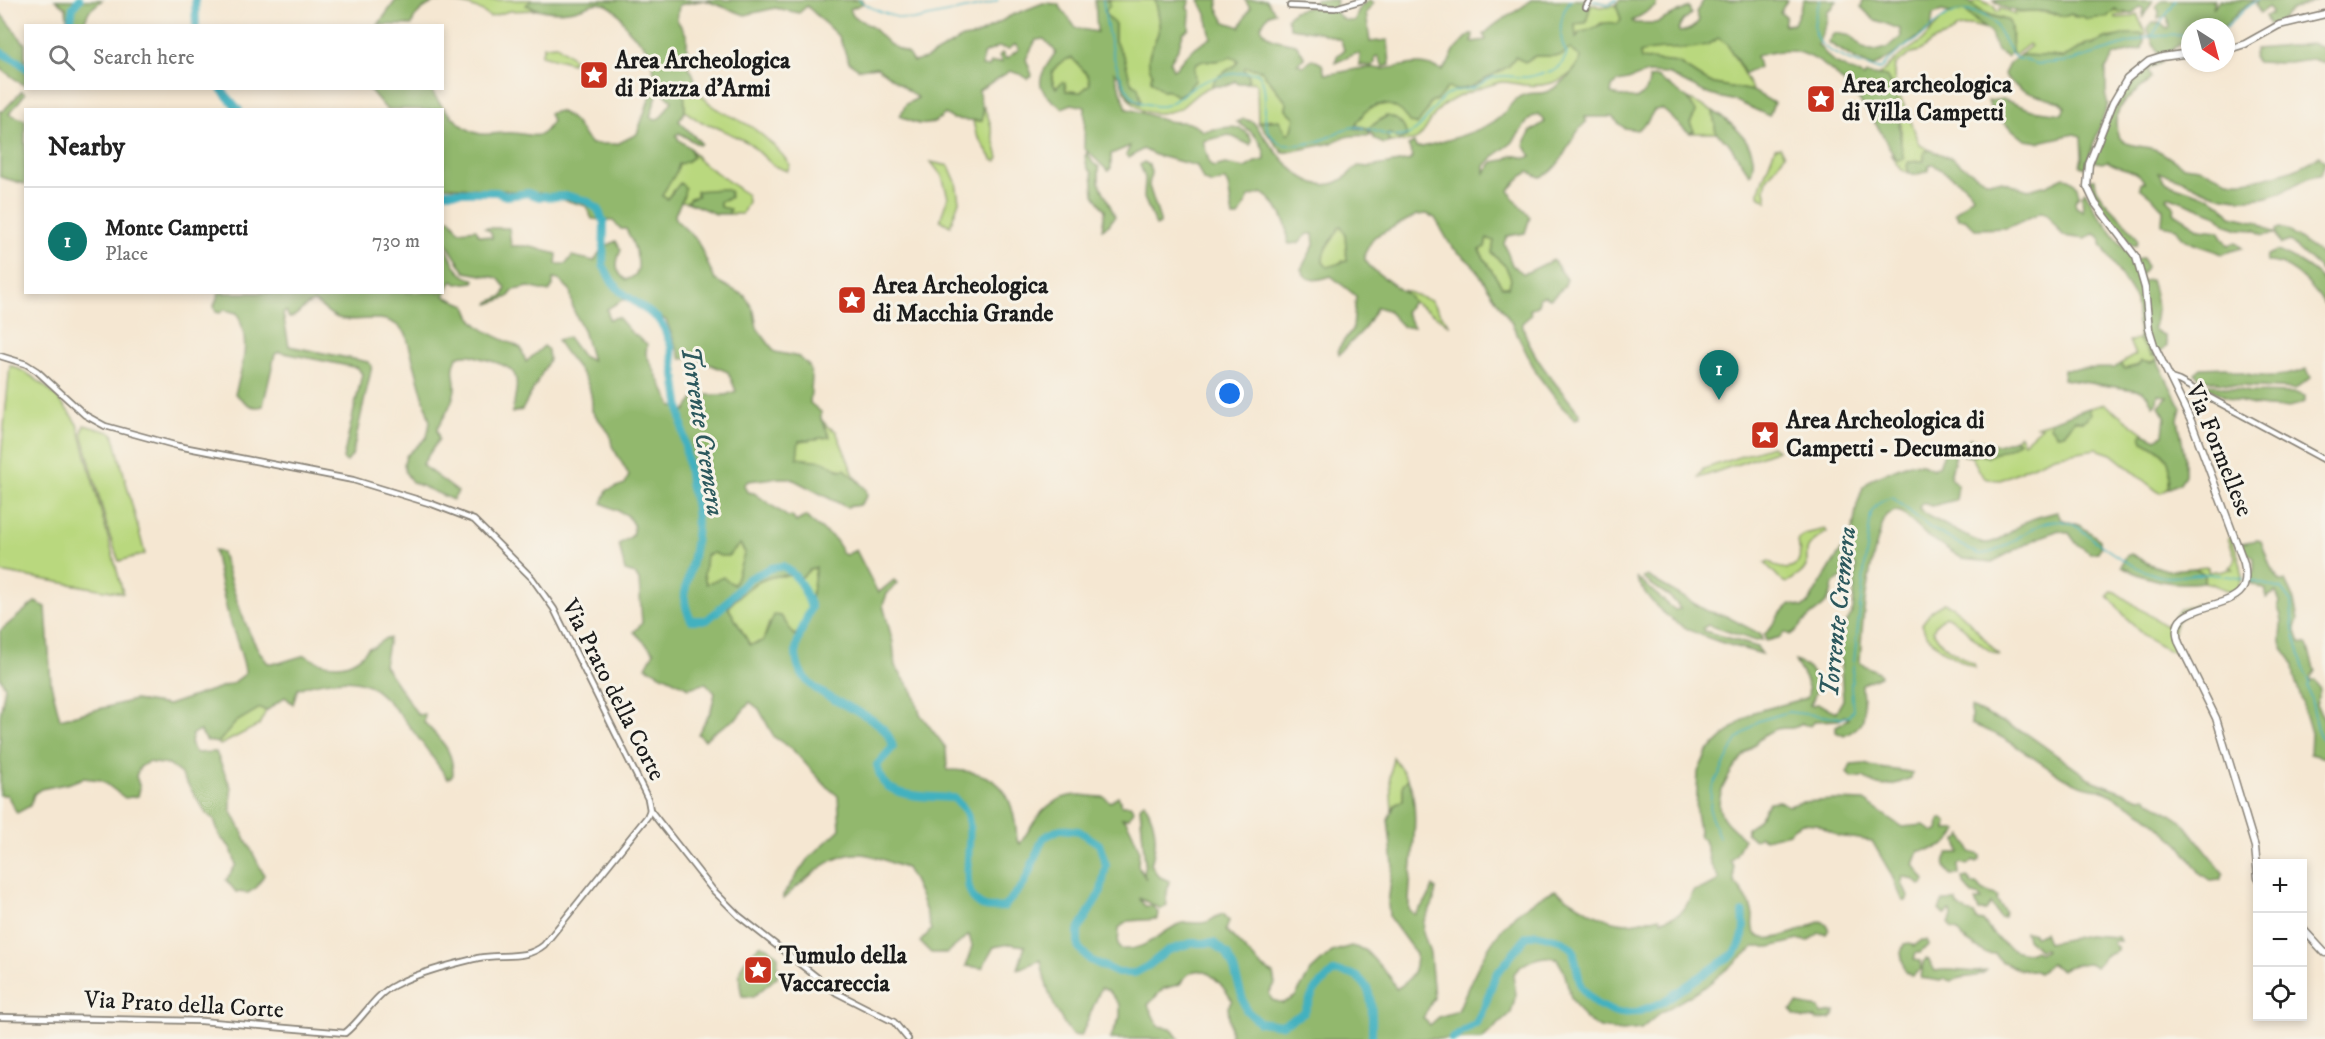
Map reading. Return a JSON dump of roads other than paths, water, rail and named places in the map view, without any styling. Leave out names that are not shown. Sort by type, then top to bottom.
[{"type":"street","points":[[1290,6],[1335,8],[1363,0]]},
{"type":"street","points":[[2235,47],[2246,44],[2279,25],[2325,14]]},
{"type":"street","name":"Via Formellese","points":[[2181,54],[2149,61],[2127,79],[2113,103],[2089,164],[2087,186],[2095,203],[2136,257],[2145,288],[2149,328],[2154,345],[2195,432],[2240,549],[2246,571],[2246,581],[2242,590],[2232,598],[2186,615],[2178,625],[2177,636],[2216,718],[2251,832],[2255,859]]},
{"type":"street","name":"Via Prato della Corte","points":[[0,356],[26,364],[37,371],[85,415],[105,426],[178,446],[353,480],[432,504],[474,520],[532,578],[554,609],[648,799],[650,810],[544,945],[536,952],[525,955],[480,957],[394,985],[373,1002],[345,1033],[201,1021],[0,1017]]},
{"type":"street","points":[[2170,378],[2180,381],[2325,460]]},
{"type":"street","points":[[650,810],[712,889],[739,915],[837,993],[894,1022],[908,1039]]},
{"type":"street","points":[[2307,933],[2325,953]]},
{"type":"waterway","name":"Torrente Cremera","points":[[70,24],[73,7],[79,0]]},
{"type":"waterway","name":"Torrente Cremera","points":[[195,0],[196,24]]},
{"type":"waterway","points":[[859,0],[885,13],[914,20],[998,0]]},
{"type":"waterway","points":[[1103,0],[1109,38],[1117,67],[1128,91],[1137,100],[1156,106],[1165,106],[1191,88],[1214,78],[1232,74],[1258,73],[1264,91],[1267,129],[1280,143],[1289,145],[1315,142],[1353,127],[1394,136],[1407,135],[1418,128],[1448,94],[1475,87],[1495,77],[1527,77],[1555,70],[1560,67],[1567,54],[1562,41],[1561,27],[1564,12],[1571,0]]},
{"type":"waterway","points":[[1593,1],[1608,4],[1617,0]]},
{"type":"waterway","points":[[1820,0],[1814,28],[1820,43],[1844,58],[1877,69],[1882,68],[1899,51],[1942,19],[1958,11],[1977,13],[1989,18],[2016,58],[2038,64],[2071,61],[2152,36],[2181,35]]},
{"type":"waterway","points":[[2152,36],[2176,0]]},
{"type":"waterway","points":[[2235,18],[2258,0]]},
{"type":"waterway","name":"Torrente Cremera","points":[[0,52],[24,66]]},
{"type":"waterway","name":"Torrente Cremera","points":[[222,90],[237,108]]},
{"type":"waterway","name":"Torrente Cremera","points":[[444,192],[497,192],[506,196],[528,193],[539,197],[569,196],[587,201],[598,209],[604,223],[603,265],[620,291],[657,318],[671,346],[697,516],[695,543],[685,597],[687,612],[691,620],[707,620],[748,579],[771,568],[783,566],[794,575],[804,589],[811,607],[796,646],[800,669],[809,683],[824,694],[874,721],[886,732],[893,747],[877,765],[884,783],[898,792],[907,794],[954,798],[965,810],[969,823],[968,879],[975,901],[987,908],[1004,907],[1024,884],[1043,838],[1060,829],[1079,831],[1099,844],[1106,865],[1101,891],[1078,931],[1078,947],[1090,960],[1118,973],[1135,973],[1167,951],[1191,943],[1214,943],[1227,954],[1234,969],[1246,1010],[1259,1022],[1281,1025],[1304,1013],[1314,991],[1333,972],[1347,973],[1357,977],[1369,992],[1372,1039]]},
{"type":"waterway","name":"Torrente Cremera","points":[[1719,837],[1710,814],[1711,790],[1737,740],[1758,721],[1788,712],[1841,718],[1849,716],[1853,710],[1851,686],[1871,513],[1883,501],[1893,498],[1930,528],[1978,554],[1999,549],[2037,526],[2058,521],[2076,526],[2119,557],[2159,576],[2210,574],[2244,579]]},
{"type":"waterway","name":"Torrente Cremera","points":[[2249,580],[2281,589],[2291,602],[2293,631],[2304,670],[2310,682],[2308,686],[2319,734],[2325,743]]},
{"type":"waterway","name":"Torrente Cremera","points":[[1452,1039],[1476,1023],[1483,1011],[1495,976],[1526,937],[1536,934],[1563,941],[1573,950],[1581,987],[1596,1004],[1616,1013],[1637,1012],[1661,1003],[1735,953],[1743,934],[1743,913]]},
{"type":"place","name":"Area Archeologica di Piazza d'Armi","points":[[594,75]]},
{"type":"place","name":"Area archeologica di Villa Campetti","points":[[1821,99]]},
{"type":"place","name":"Area Archeologica di Macchia Grande","points":[[852,300]]},
{"type":"place","name":"Monte Campetti","points":[[1719,400]]},
{"type":"place","name":"Area Archeologica di Campetti - Decumano","points":[[1765,435]]},
{"type":"place","name":"Tumulo della Vaccareccia","points":[[758,970]]}]
